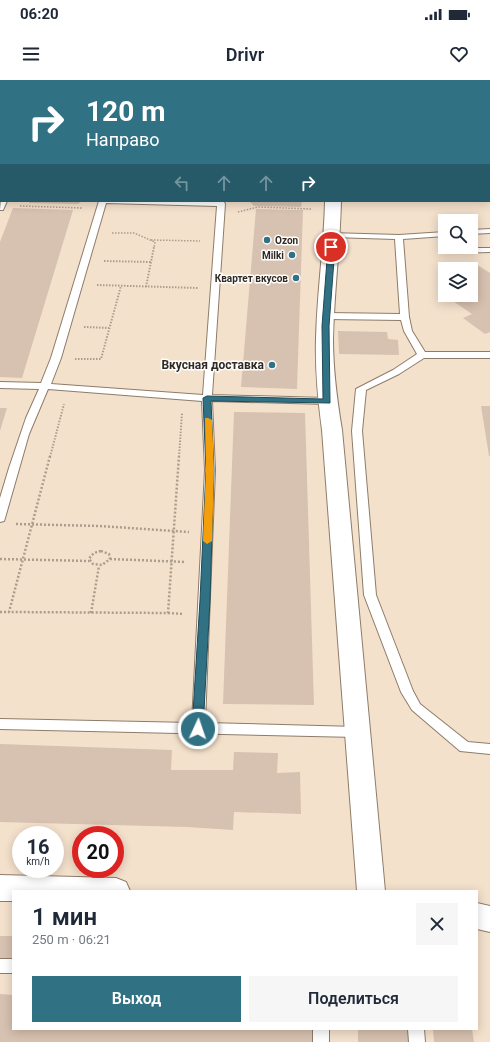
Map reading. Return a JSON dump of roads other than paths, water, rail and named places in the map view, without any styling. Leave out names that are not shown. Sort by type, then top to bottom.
[{"type":"street","points":[[333,202],[326,333],[327,401],[332,430],[371,890]]},
{"type":"street","points":[[0,888],[77,890]]},
{"type":"street","points":[[478,916],[490,919]]},
{"type":"lane","points":[[0,518],[24,432],[56,358],[103,202]]},
{"type":"lane","points":[[158,202],[221,204],[207,398],[210,470],[198,729]]},
{"type":"lane","points":[[478,232],[490,231]]},
{"type":"lane","points":[[332,235],[399,237],[438,234]]},
{"type":"lane","points":[[399,237],[405,317],[408,331],[422,355]]},
{"type":"lane","points":[[478,250],[490,250]]},
{"type":"lane","points":[[327,316],[405,317]]},
{"type":"lane","points":[[490,355],[422,355],[396,372],[361,390],[357,431],[370,595],[407,692],[416,707],[464,747],[490,749]]},
{"type":"lane","points":[[0,385],[45,386],[207,398],[327,401]]},
{"type":"lane","points":[[0,724],[357,732]]},
{"type":"lane","points":[[0,966],[12,966]]},
{"type":"lane","points":[[321,1030],[321,1042]]},
{"type":"lane","points":[[416,1030],[417,1042]]},
{"type":"place","name":"Ozon","points":[[267,240]]},
{"type":"place","name":"Milki","points":[[292,255]]},
{"type":"place","name":"Квартет вкусов","points":[[296,278]]},
{"type":"place","name":"Вкусная доставка","points":[[272,365]]}]
